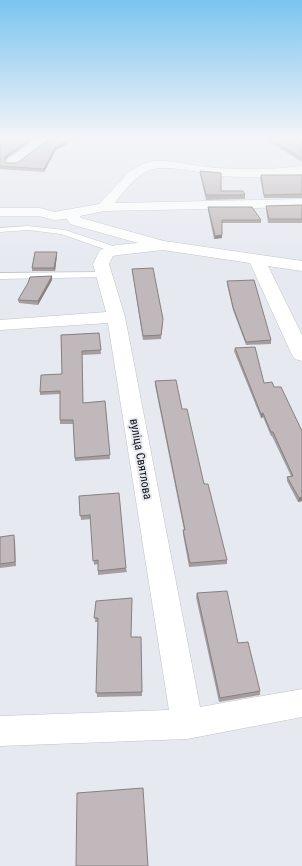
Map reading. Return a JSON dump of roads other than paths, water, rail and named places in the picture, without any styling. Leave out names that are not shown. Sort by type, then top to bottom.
[{"type":"street","points":[[104,207],[129,179]]},
{"type":"street","points":[[0,212],[40,212],[54,216],[104,207],[302,203]]},
{"type":"street","points":[[71,214],[74,221],[163,245],[302,266]]},
{"type":"street","points":[[116,250],[163,245]]},
{"type":"street","name":"вуліца Святлова","points":[[116,250],[106,254],[101,264],[116,317],[187,724]]},
{"type":"street","points":[[257,260],[302,355]]},
{"type":"street","points":[[0,326],[116,317]]},
{"type":"street","points":[[0,730],[187,724],[302,704]]},
{"type":"lane","points":[[0,230],[28,228],[62,232],[116,250]]},
{"type":"lane","points":[[0,276],[105,275]]}]
